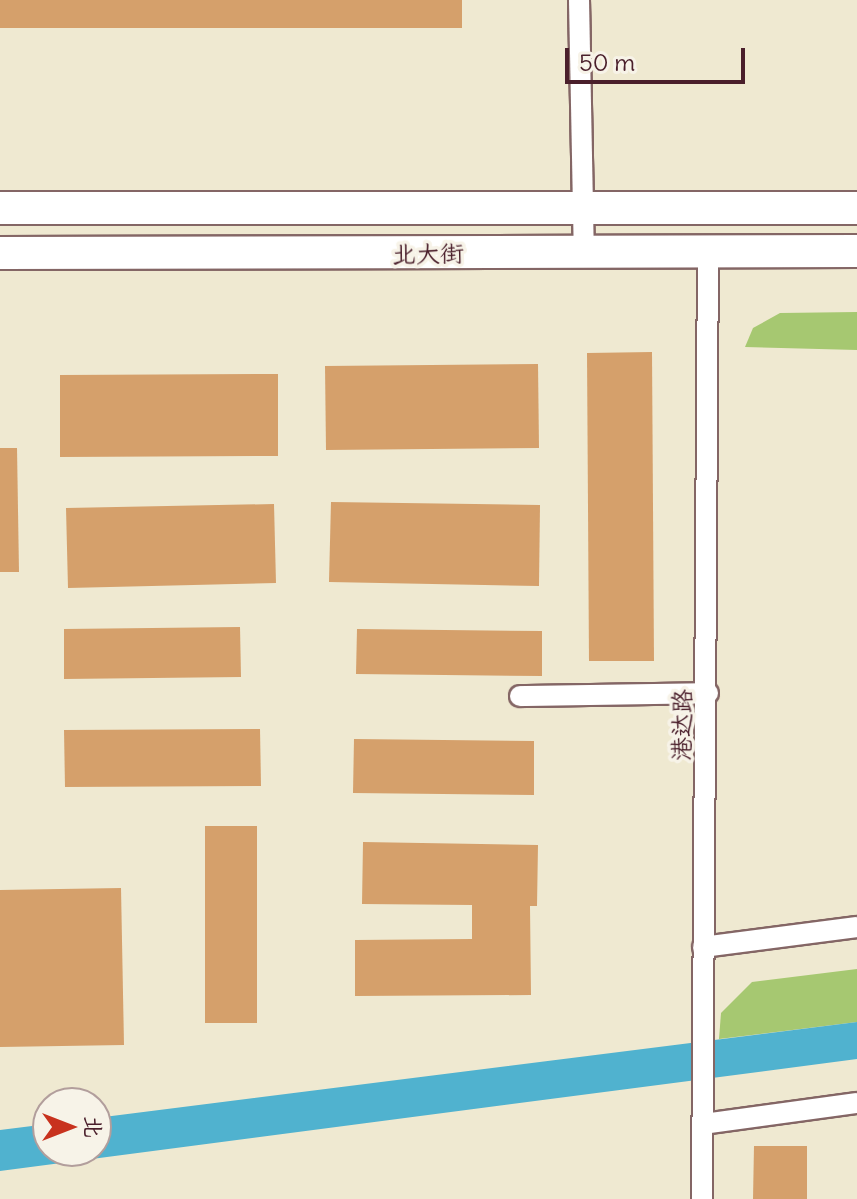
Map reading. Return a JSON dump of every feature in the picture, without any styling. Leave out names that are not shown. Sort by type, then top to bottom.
[{"type":"main road","name":"北大街","points":[[0,208],[857,208]]},
{"type":"main road","name":"北大街","points":[[0,253],[857,251]]},
{"type":"street","points":[[579,0],[584,252]]},
{"type":"street","name":"港达路","points":[[702,1199],[708,693],[708,251]]},
{"type":"street","points":[[520,696],[708,693]]},
{"type":"street","points":[[703,947],[857,927]]},
{"type":"street","points":[[703,1124],[857,1103]]},
{"type":"green space","points":[[857,312],[857,350],[745,347],[753,328],[780,313]]},
{"type":"green space","points":[[857,969],[857,1022],[719,1039],[721,1013],[752,982]]},
{"type":"water","points":[[857,1022],[857,1059],[112,1156],[112,1116]]},
{"type":"water","points":[[32,1126],[32,1167],[0,1171],[0,1130]]},
{"type":"building","points":[[0,0],[462,0],[462,28],[0,28]]},
{"type":"building","points":[[652,352],[654,661],[589,661],[587,353]]},
{"type":"building","points":[[538,364],[539,448],[326,450],[325,366]]},
{"type":"building","points":[[278,374],[278,456],[60,457],[60,375]]},
{"type":"building","points":[[0,448],[17,448],[19,572],[0,572]]},
{"type":"building","points":[[331,502],[540,505],[539,586],[329,582]]},
{"type":"building","points":[[274,504],[276,583],[68,588],[66,508]]},
{"type":"building","points":[[240,627],[241,677],[64,679],[64,629]]},
{"type":"building","points":[[357,629],[542,631],[542,676],[356,674]]},
{"type":"building","points":[[260,729],[261,786],[65,787],[64,730]]},
{"type":"building","points":[[354,739],[534,741],[534,795],[353,793]]},
{"type":"building","points":[[205,826],[257,826],[257,1023],[205,1023]]},
{"type":"building","points":[[363,842],[538,845],[537,906],[530,906],[531,995],[355,996],[355,940],[472,939],[472,905],[362,904]]},
{"type":"building","points":[[121,888],[124,1045],[0,1047],[0,890]]},
{"type":"building","points":[[754,1146],[807,1146],[807,1199],[753,1199]]}]
